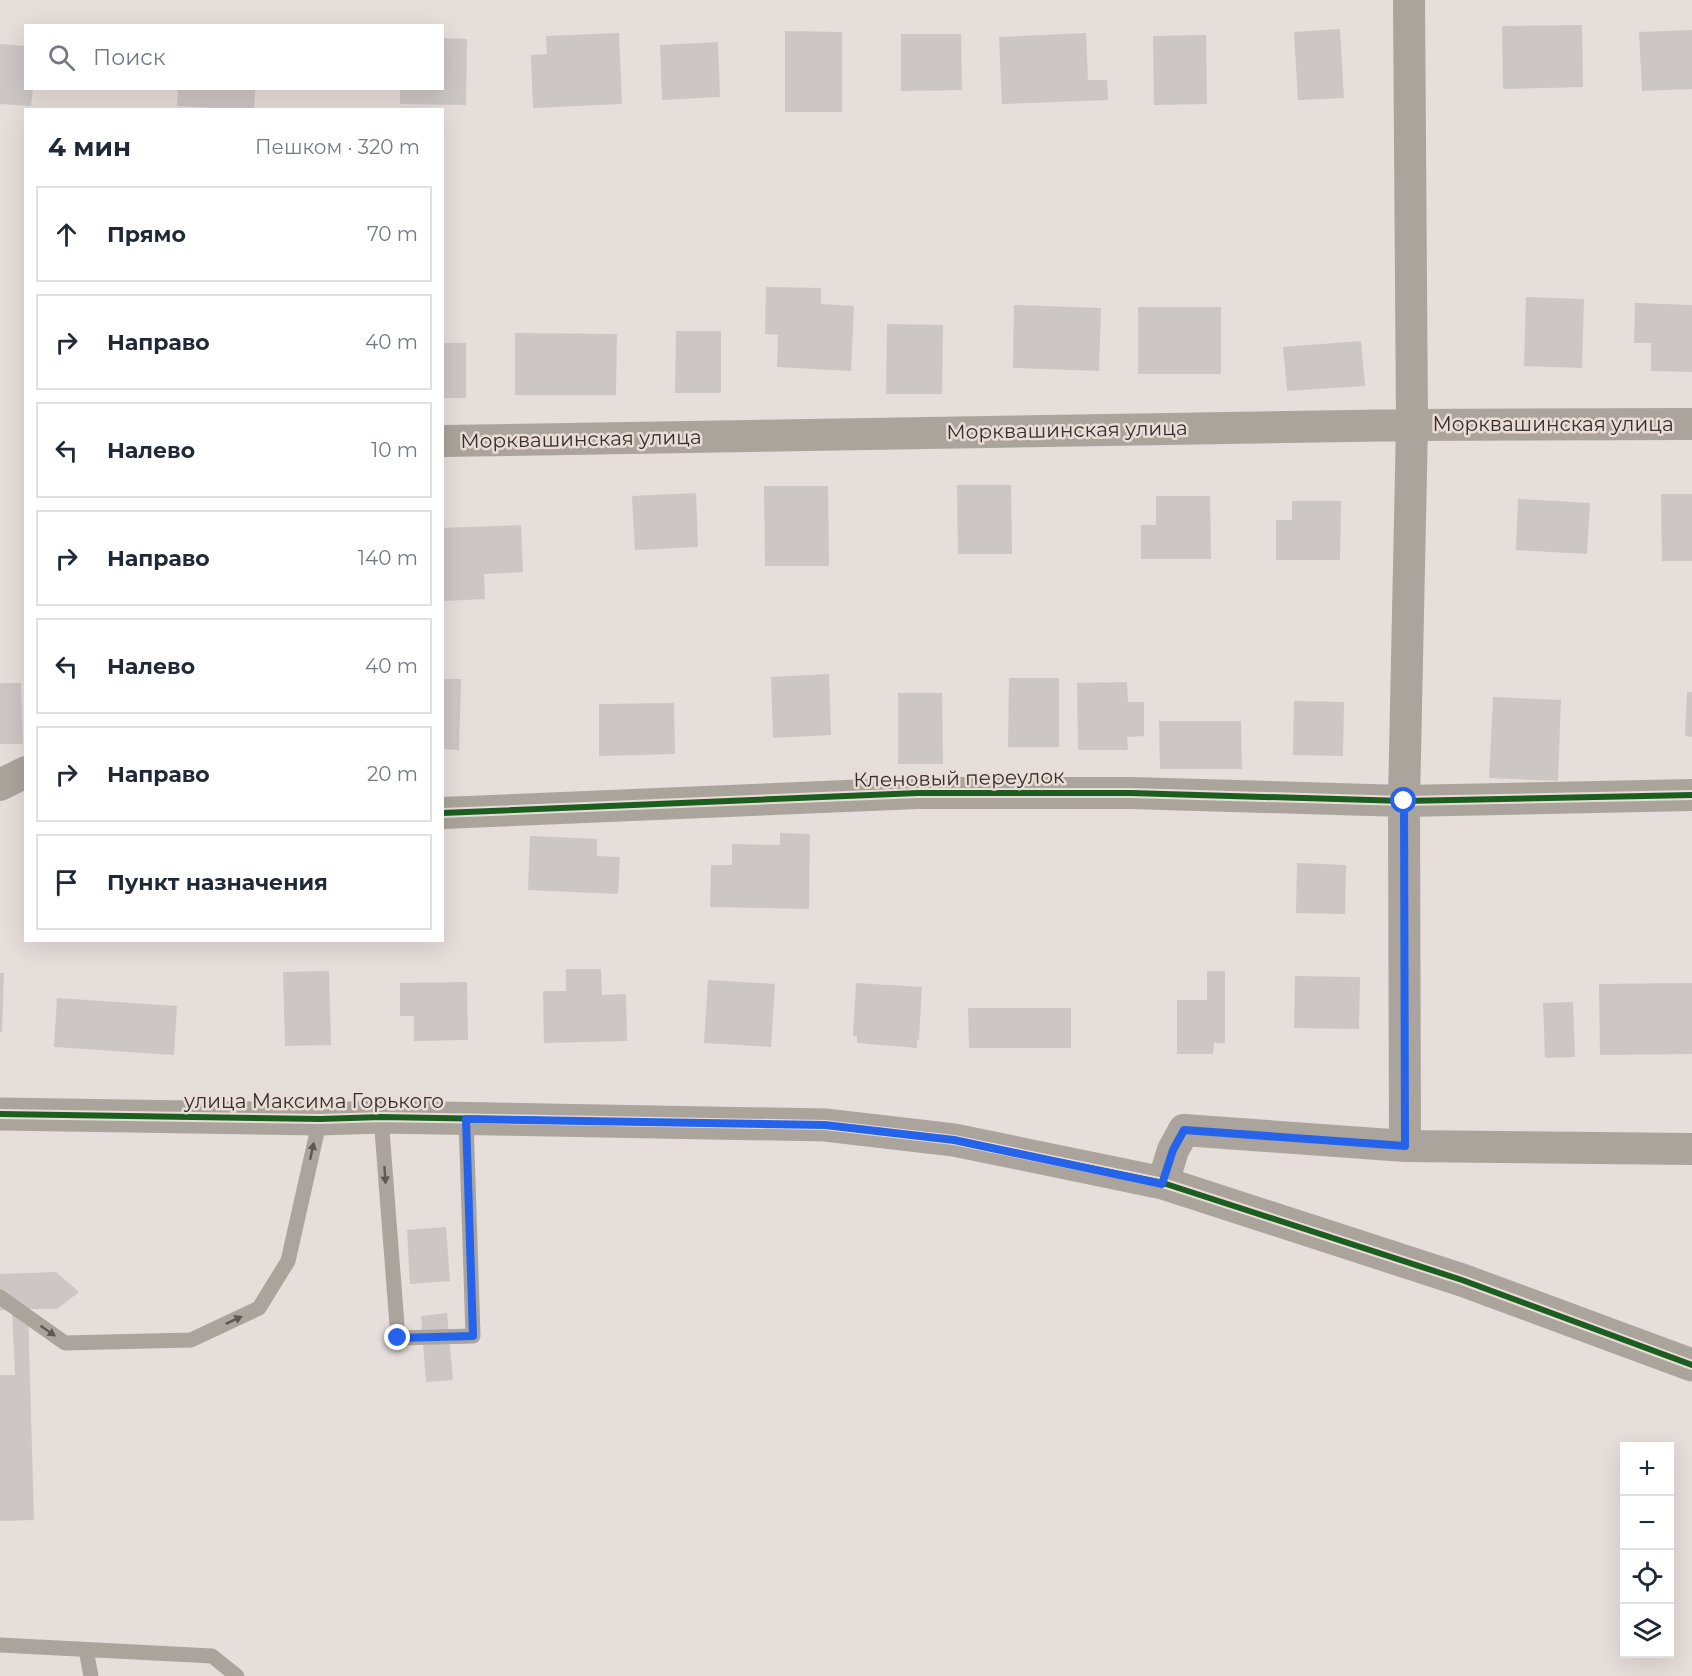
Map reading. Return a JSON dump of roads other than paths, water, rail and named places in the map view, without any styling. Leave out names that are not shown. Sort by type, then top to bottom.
[{"type":"street","points":[[1405,1146],[1404,801],[1412,424],[1409,0]]},
{"type":"street","name":"Морквашинская улица","points":[[444,441],[1412,424],[1692,424]]},
{"type":"street","points":[[0,785],[24,773]]},
{"type":"street","name":"Кленовый переулок","points":[[444,813],[918,793],[1131,793],[1404,801],[1692,795]]},
{"type":"street","name":"улица Максима Горького","points":[[0,1114],[320,1119],[381,1117],[825,1125],[954,1140],[1162,1184],[1462,1280],[1692,1365]]},
{"type":"street","points":[[1162,1184],[1173,1150],[1184,1130],[1405,1146],[1692,1149]]},
{"type":"lane","points":[[381,1117],[398,1338],[473,1336],[466,1119]]},
{"type":"lane","points":[[0,1297],[65,1343],[191,1340],[259,1308],[288,1261],[320,1119]]},
{"type":"lane","points":[[0,1645],[212,1656],[237,1676]]},
{"type":"lane","points":[[86,1650],[91,1676]]}]
